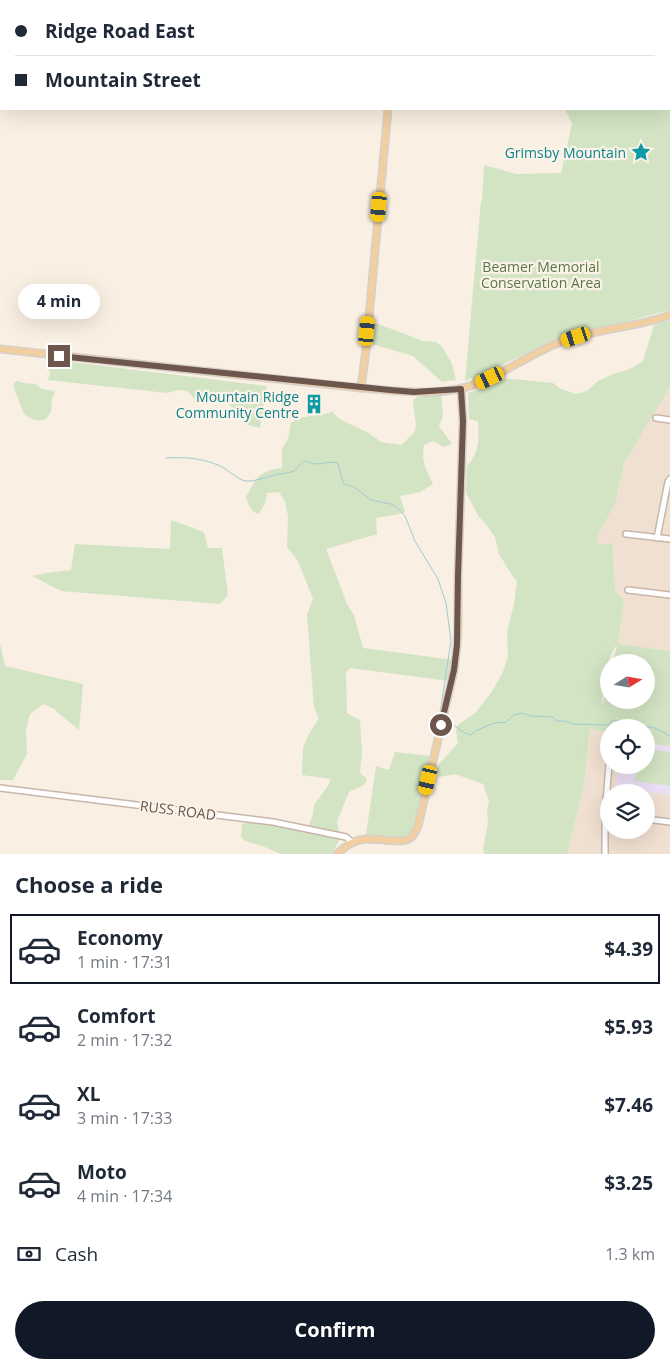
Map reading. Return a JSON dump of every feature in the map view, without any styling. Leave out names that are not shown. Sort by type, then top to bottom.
[{"type":"main road","points":[[361,388],[388,110]]},
{"type":"main road","points":[[0,350],[414,392],[461,389],[481,382],[562,342],[598,331],[637,324],[670,314]]},
{"type":"main road","points":[[336,854],[353,843],[364,839],[403,841],[410,839],[418,826],[454,670],[457,645],[463,421],[461,389]]},
{"type":"street","points":[[656,418],[670,420]]},
{"type":"street","points":[[658,538],[670,479]]},
{"type":"street","points":[[626,534],[670,539]]},
{"type":"street","points":[[628,590],[670,595]]},
{"type":"street","name":"RUSS ROAD","points":[[0,788],[273,822],[346,837],[353,843]]},
{"type":"street","points":[[655,820],[670,822]]},
{"type":"street","points":[[605,854],[606,839]]},
{"type":"shaded area","points":[[670,387],[670,651],[618,644],[624,600],[615,591],[613,543],[599,545],[597,538],[616,501],[624,463]]},
{"type":"shaded area","points":[[590,728],[600,731],[600,774],[617,774],[616,784],[600,784],[600,839],[655,839],[655,793],[670,795],[670,854],[567,854],[584,784]]},
{"type":"shaded area","points":[[655,744],[670,746],[670,795],[655,793],[655,784],[616,784],[617,774],[655,774]]},
{"type":"green space","name":"Beamer Memorial Conservation Area","points":[[565,110],[670,110],[670,310],[598,329],[571,334],[512,360],[472,381],[472,378],[465,381],[484,165],[516,174],[561,173],[572,124]]},
{"type":"green space","points":[[670,320],[670,387],[624,463],[616,501],[597,538],[599,545],[613,543],[615,591],[624,600],[618,644],[670,651],[670,746],[655,744],[655,719],[600,719],[600,731],[590,728],[584,784],[567,854],[484,854],[489,801],[483,784],[455,774],[439,777],[437,771],[437,766],[458,743],[457,726],[476,712],[491,693],[502,674],[508,657],[507,632],[517,581],[499,554],[495,537],[479,517],[466,493],[467,466],[478,445],[479,433],[478,421],[469,419],[468,393],[506,379],[512,379],[553,383],[561,389],[576,394],[587,391],[598,381],[630,369],[643,361],[654,325]]},
{"type":"green space","points":[[373,322],[423,341],[436,342],[443,348],[452,364],[456,380],[442,382],[413,356],[372,344]]},
{"type":"green space","points":[[46,359],[267,386],[260,428],[248,425],[238,412],[226,402],[210,403],[196,400],[187,391],[177,390],[167,393],[48,380],[50,373]]},
{"type":"green space","points":[[18,381],[35,384],[42,389],[55,391],[51,411],[46,418],[35,420],[24,414],[13,385]]},
{"type":"green space","points":[[441,393],[443,416],[439,426],[452,444],[444,447],[433,441],[424,445],[426,470],[433,484],[420,492],[400,496],[404,513],[376,518],[377,534],[326,549],[347,604],[354,615],[363,648],[454,660],[449,681],[350,668],[346,673],[347,713],[360,720],[362,752],[360,773],[367,779],[365,784],[349,792],[337,821],[340,838],[332,854],[280,854],[245,841],[241,837],[242,824],[249,822],[270,822],[284,827],[308,827],[314,805],[331,779],[302,775],[303,748],[319,718],[314,708],[307,615],[313,599],[298,561],[287,547],[288,516],[285,502],[279,492],[267,493],[265,503],[259,514],[252,510],[246,497],[260,476],[268,471],[282,468],[282,449],[288,439],[291,423],[298,418],[330,413],[332,411],[341,420],[367,432],[381,442],[401,445],[414,433],[416,426],[413,400],[417,397]]},
{"type":"green space","points":[[171,520],[204,532],[208,548],[222,548],[228,595],[220,604],[61,591],[32,576],[71,570],[75,544],[170,549]]},
{"type":"green space","points":[[0,644],[5,666],[83,684],[79,730],[54,709],[43,704],[30,714],[26,730],[27,754],[13,780],[0,780]]},
{"type":"green space","points":[[655,750],[670,752],[670,786],[635,781],[636,774],[655,774]]},
{"type":"green space","points":[[395,752],[430,756],[413,830],[407,838],[366,835],[376,766],[389,770]]},
{"type":"waterway","points":[[166,458],[202,460],[222,467],[245,481],[292,472],[305,461],[316,464],[338,463],[344,484],[354,487],[371,500],[391,504],[396,507],[405,516],[415,541],[438,579],[446,603],[451,641],[440,713]]},
{"type":"waterway","points":[[446,720],[461,731],[471,735],[475,731],[494,723],[506,722],[514,715],[522,713],[531,716],[553,717],[556,721],[565,721],[573,724],[609,725],[612,720],[637,722],[638,725],[655,728],[670,736]]},
{"type":"place","name":"Grimsby Mountain","points":[[641,152]]},
{"type":"place","name":"Mountain Ridge Community Centre","points":[[314,404]]},
{"type":"route","points":[[59,356],[278,380],[414,392],[461,389],[463,421],[457,645],[454,670],[441,725]]}]
